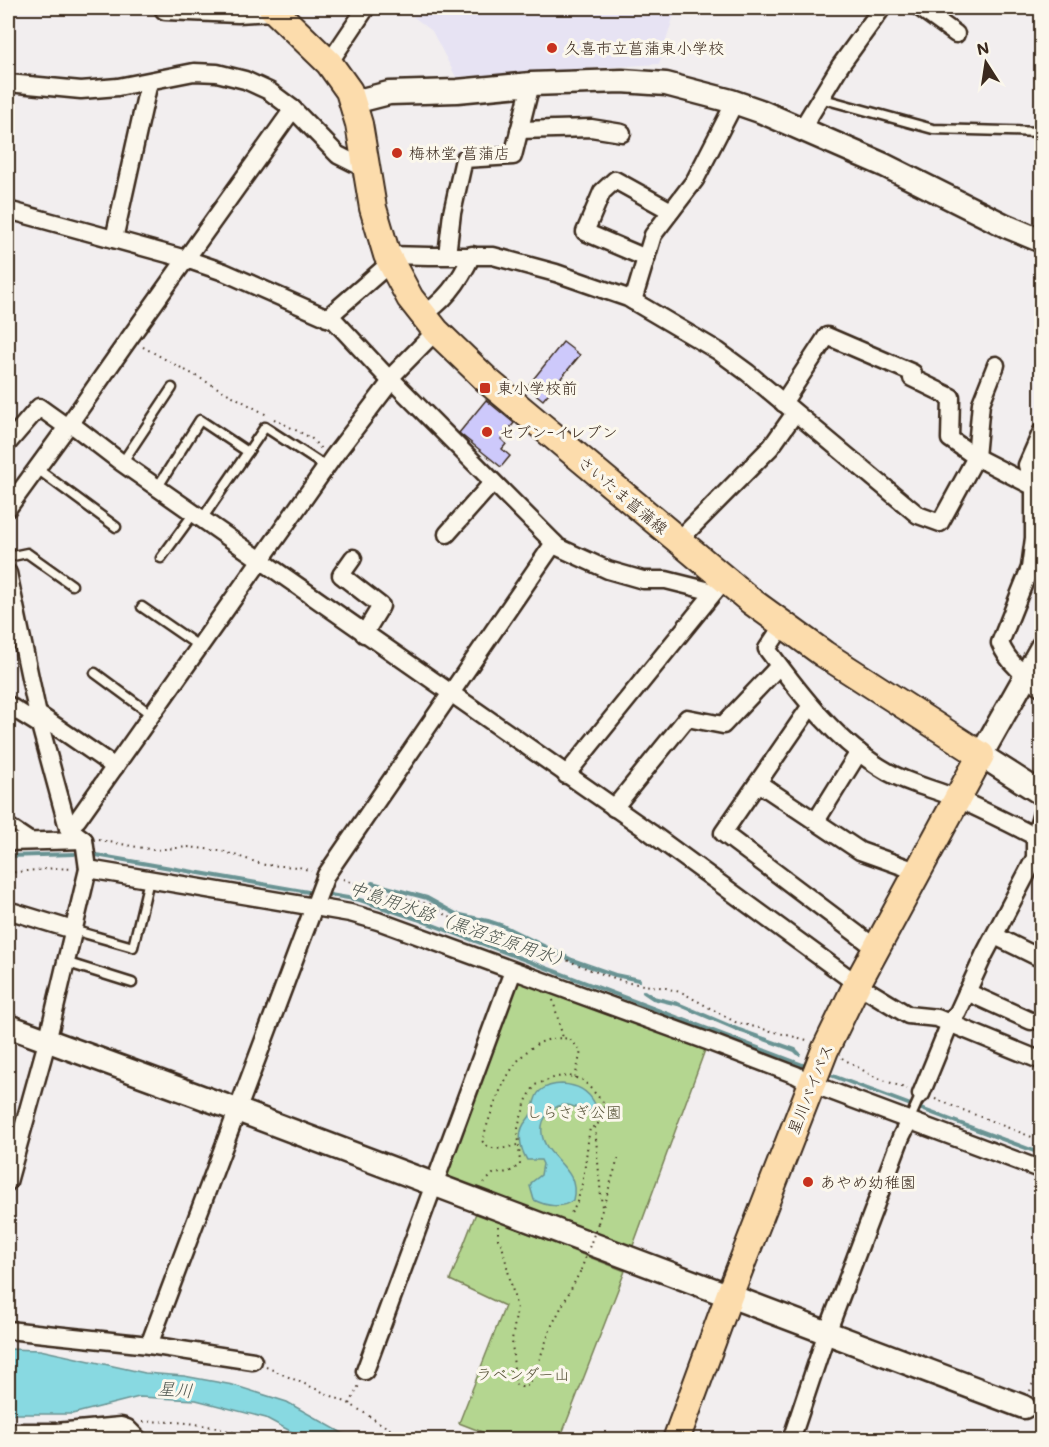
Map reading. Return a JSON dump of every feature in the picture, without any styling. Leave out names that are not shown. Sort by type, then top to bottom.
[{"type":"main road","name":"さいたま菖蒲線","points":[[273,8],[340,75],[354,102],[373,208],[389,259],[429,323],[490,383],[678,541],[719,586],[783,625],[981,755]]},
{"type":"main road","name":"星川バイパス","points":[[676,1440],[729,1296],[832,1035],[857,984],[981,755]]},
{"type":"street","points":[[166,8],[238,11],[273,8]]},
{"type":"street","points":[[801,130],[840,66],[882,8]]},
{"type":"street","points":[[920,8],[956,34]]},
{"type":"street","points":[[328,63],[363,9]]},
{"type":"street","points":[[8,83],[81,90],[118,87],[194,72],[217,73],[245,80],[269,91],[293,110],[338,155],[366,169]]},
{"type":"street","points":[[354,102],[389,93],[458,91],[531,84],[622,81],[666,84],[735,102],[884,165],[1041,241]]},
{"type":"street","points":[[114,239],[149,82]]},
{"type":"street","points":[[447,255],[452,213],[464,159],[513,156],[531,84]]},
{"type":"street","points":[[633,301],[653,235],[695,180],[735,102]]},
{"type":"street","points":[[8,508],[293,110]]},
{"type":"street","points":[[519,130],[591,128],[622,133]]},
{"type":"street","points":[[646,258],[585,232],[602,192],[615,180],[671,211]]},
{"type":"street","points":[[8,210],[186,259],[224,272],[335,321],[558,547],[608,570],[643,580],[666,580],[719,586]]},
{"type":"street","points":[[68,828],[78,819],[262,561],[326,467],[391,379],[429,323],[433,309],[451,290],[466,269],[472,255]]},
{"type":"street","points":[[327,318],[389,259],[493,255],[556,273],[633,301],[718,351],[748,373],[918,515],[940,523],[975,457],[981,403],[996,365]]},
{"type":"street","points":[[678,541],[771,447],[827,336],[913,373],[912,378],[951,397],[950,439],[975,457],[1038,489]]},
{"type":"street","points":[[8,444],[39,407],[68,425],[614,808],[857,984],[908,1015],[937,1018],[1041,1061]]},
{"type":"street","points":[[1033,682],[1005,656],[1000,643],[1030,568],[1038,489],[1027,465],[1041,431]]},
{"type":"street","points":[[447,534],[494,482]]},
{"type":"street","points":[[149,1345],[314,905],[320,878],[554,543]]},
{"type":"street","points":[[353,558],[341,575],[381,606],[364,634]]},
{"type":"street","points":[[8,573],[39,720],[68,828],[85,842],[87,866],[47,1042],[8,1182]]},
{"type":"street","points":[[566,775],[719,586]]},
{"type":"street","points":[[783,625],[767,649],[810,707],[859,753],[912,784],[958,799],[1038,838]]},
{"type":"street","points":[[1041,646],[1033,682],[981,755],[1041,794]]},
{"type":"street","points":[[614,808],[687,718],[723,725],[779,666]]},
{"type":"street","points":[[8,705],[39,720],[115,767]]},
{"type":"street","points":[[810,707],[723,833],[877,949]]},
{"type":"street","points":[[816,821],[859,753]]},
{"type":"street","points":[[758,783],[860,851],[919,872]]},
{"type":"street","points":[[921,1095],[950,1023],[1035,858],[1041,813]]},
{"type":"street","points":[[8,842],[85,842]]},
{"type":"street","points":[[87,866],[149,880],[314,905],[378,921],[707,1041],[796,1075],[812,1084],[911,1117],[1041,1170]]},
{"type":"street","points":[[15,912],[73,930]]},
{"type":"street","points":[[995,936],[1041,959]]},
{"type":"street","points":[[364,1371],[513,971]]},
{"type":"street","points":[[967,992],[1031,1022]]},
{"type":"street","points":[[8,1026],[1024,1407]]},
{"type":"street","points":[[791,1440],[828,1332],[901,1137],[911,1117]]},
{"type":"street","points":[[8,1330],[149,1345],[253,1361]]},
{"type":"street","points":[[8,1432],[56,1432],[121,1426],[133,1434]]},
{"type":"lane","points":[[820,98],[933,129],[1041,132]]},
{"type":"lane","points":[[122,463],[172,388]]},
{"type":"lane","points":[[157,488],[200,420],[248,452]]},
{"type":"lane","points":[[161,558],[198,516],[265,427],[326,467]]},
{"type":"lane","points":[[36,468],[116,527]]},
{"type":"lane","points":[[8,557],[27,553],[72,585]]},
{"type":"lane","points":[[142,607],[200,648]]},
{"type":"lane","points":[[95,673],[152,715]]},
{"type":"lane","points":[[8,822],[38,842]]},
{"type":"lane","points":[[73,930],[134,947],[149,880]]},
{"type":"lane","points":[[64,962],[132,983]]},
{"type":"lane","points":[[911,1117],[921,1095]]},
{"type":"path","points":[[128,339],[311,438],[325,454],[326,467]]},
{"type":"path","points":[[85,842],[98,840],[154,850],[188,847],[206,849],[225,852],[265,866],[299,867],[320,878]]},
{"type":"path","points":[[8,873],[87,866]]},
{"type":"path","points":[[342,879],[432,905],[449,917],[483,930],[514,938],[628,983],[666,988],[683,993],[735,1022],[795,1036],[813,1043]]},
{"type":"path","points":[[555,987],[552,996],[563,1038]]},
{"type":"path","points":[[517,1145],[493,1149],[484,1145],[482,1141],[494,1104],[520,1058],[535,1044],[546,1040],[570,1039],[581,1051],[575,1078]]},
{"type":"path","points":[[834,1054],[873,1076],[1041,1141]]},
{"type":"path","points":[[480,1190],[488,1177],[509,1172],[520,1165],[517,1145],[518,1127],[525,1101],[536,1085],[556,1077],[569,1076],[583,1080],[604,1103],[601,1122],[590,1128],[577,1204],[574,1211],[563,1217]]},
{"type":"path","points":[[595,1127],[602,1208]]},
{"type":"path","points":[[498,1222],[498,1239],[502,1245],[517,1309],[512,1340],[515,1384],[526,1387],[532,1380],[552,1325],[581,1270],[619,1156]]},
{"type":"path","points":[[1024,1407],[1041,1357]]},
{"type":"path","points":[[253,1361],[351,1404],[407,1440]]},
{"type":"path","points":[[351,1404],[364,1371]]},
{"type":"path","points":[[133,1434],[141,1422],[173,1421],[214,1426],[254,1440]]},
{"type":"shaded area","name":"久喜市立菖蒲東小学校","points":[[402,8],[676,8],[659,64],[456,77],[432,31]]},
{"type":"green space","name":"しらさぎ公園","points":[[520,979],[704,1046],[705,1050],[631,1251],[443,1182],[515,981]]},
{"type":"green space","name":"ラベンダー山","points":[[476,1213],[625,1271],[560,1439],[500,1439],[459,1423],[505,1306],[450,1280]]},
{"type":"water","points":[[562,1084],[582,1089],[595,1104],[594,1109],[587,1112],[569,1105],[560,1105],[543,1121],[544,1142],[567,1171],[574,1186],[573,1200],[564,1205],[554,1206],[534,1200],[530,1186],[541,1175],[543,1164],[541,1160],[527,1160],[520,1138],[522,1128],[531,1114],[538,1093],[542,1089]]},
{"type":"water","name":"星川","points":[[8,1349],[40,1350],[145,1373],[184,1376],[233,1385],[287,1402],[353,1439],[305,1439],[266,1418],[196,1400],[139,1397],[72,1414],[8,1414]]},
{"type":"building","points":[[563,342],[580,355],[543,400],[527,387]]},
{"type":"building","points":[[486,400],[514,423],[501,439],[506,444],[502,449],[510,456],[501,467],[459,433]]},
{"type":"waterway","name":"中島用水路（黒沼笠原用水）","points":[[8,856],[74,854]]},
{"type":"waterway","name":"中島用水路（黒沼笠原用水）","points":[[96,855],[314,893]]},
{"type":"waterway","points":[[372,883],[427,898],[456,914],[503,926],[572,960],[615,975],[639,980]]},
{"type":"waterway","name":"中島用水路（黒沼笠原用水）","points":[[324,894],[360,900],[417,919],[803,1065]]},
{"type":"waterway","points":[[644,992],[653,998],[678,1004],[739,1030],[795,1050],[799,1054]]},
{"type":"waterway","name":"中島用水路（黒沼笠原用水）","points":[[833,1076],[1042,1154]]},
{"type":"place","name":"久喜市立菖蒲東小学校","points":[[552,48]]},
{"type":"place","name":"梅林堂 菖蒲店","points":[[397,153]]},
{"type":"place","name":"東小学校前","points":[[485,388]]},
{"type":"place","name":"セブン-イレブン","points":[[487,432]]},
{"type":"place","name":"あやめ幼稚園","points":[[808,1182]]}]
